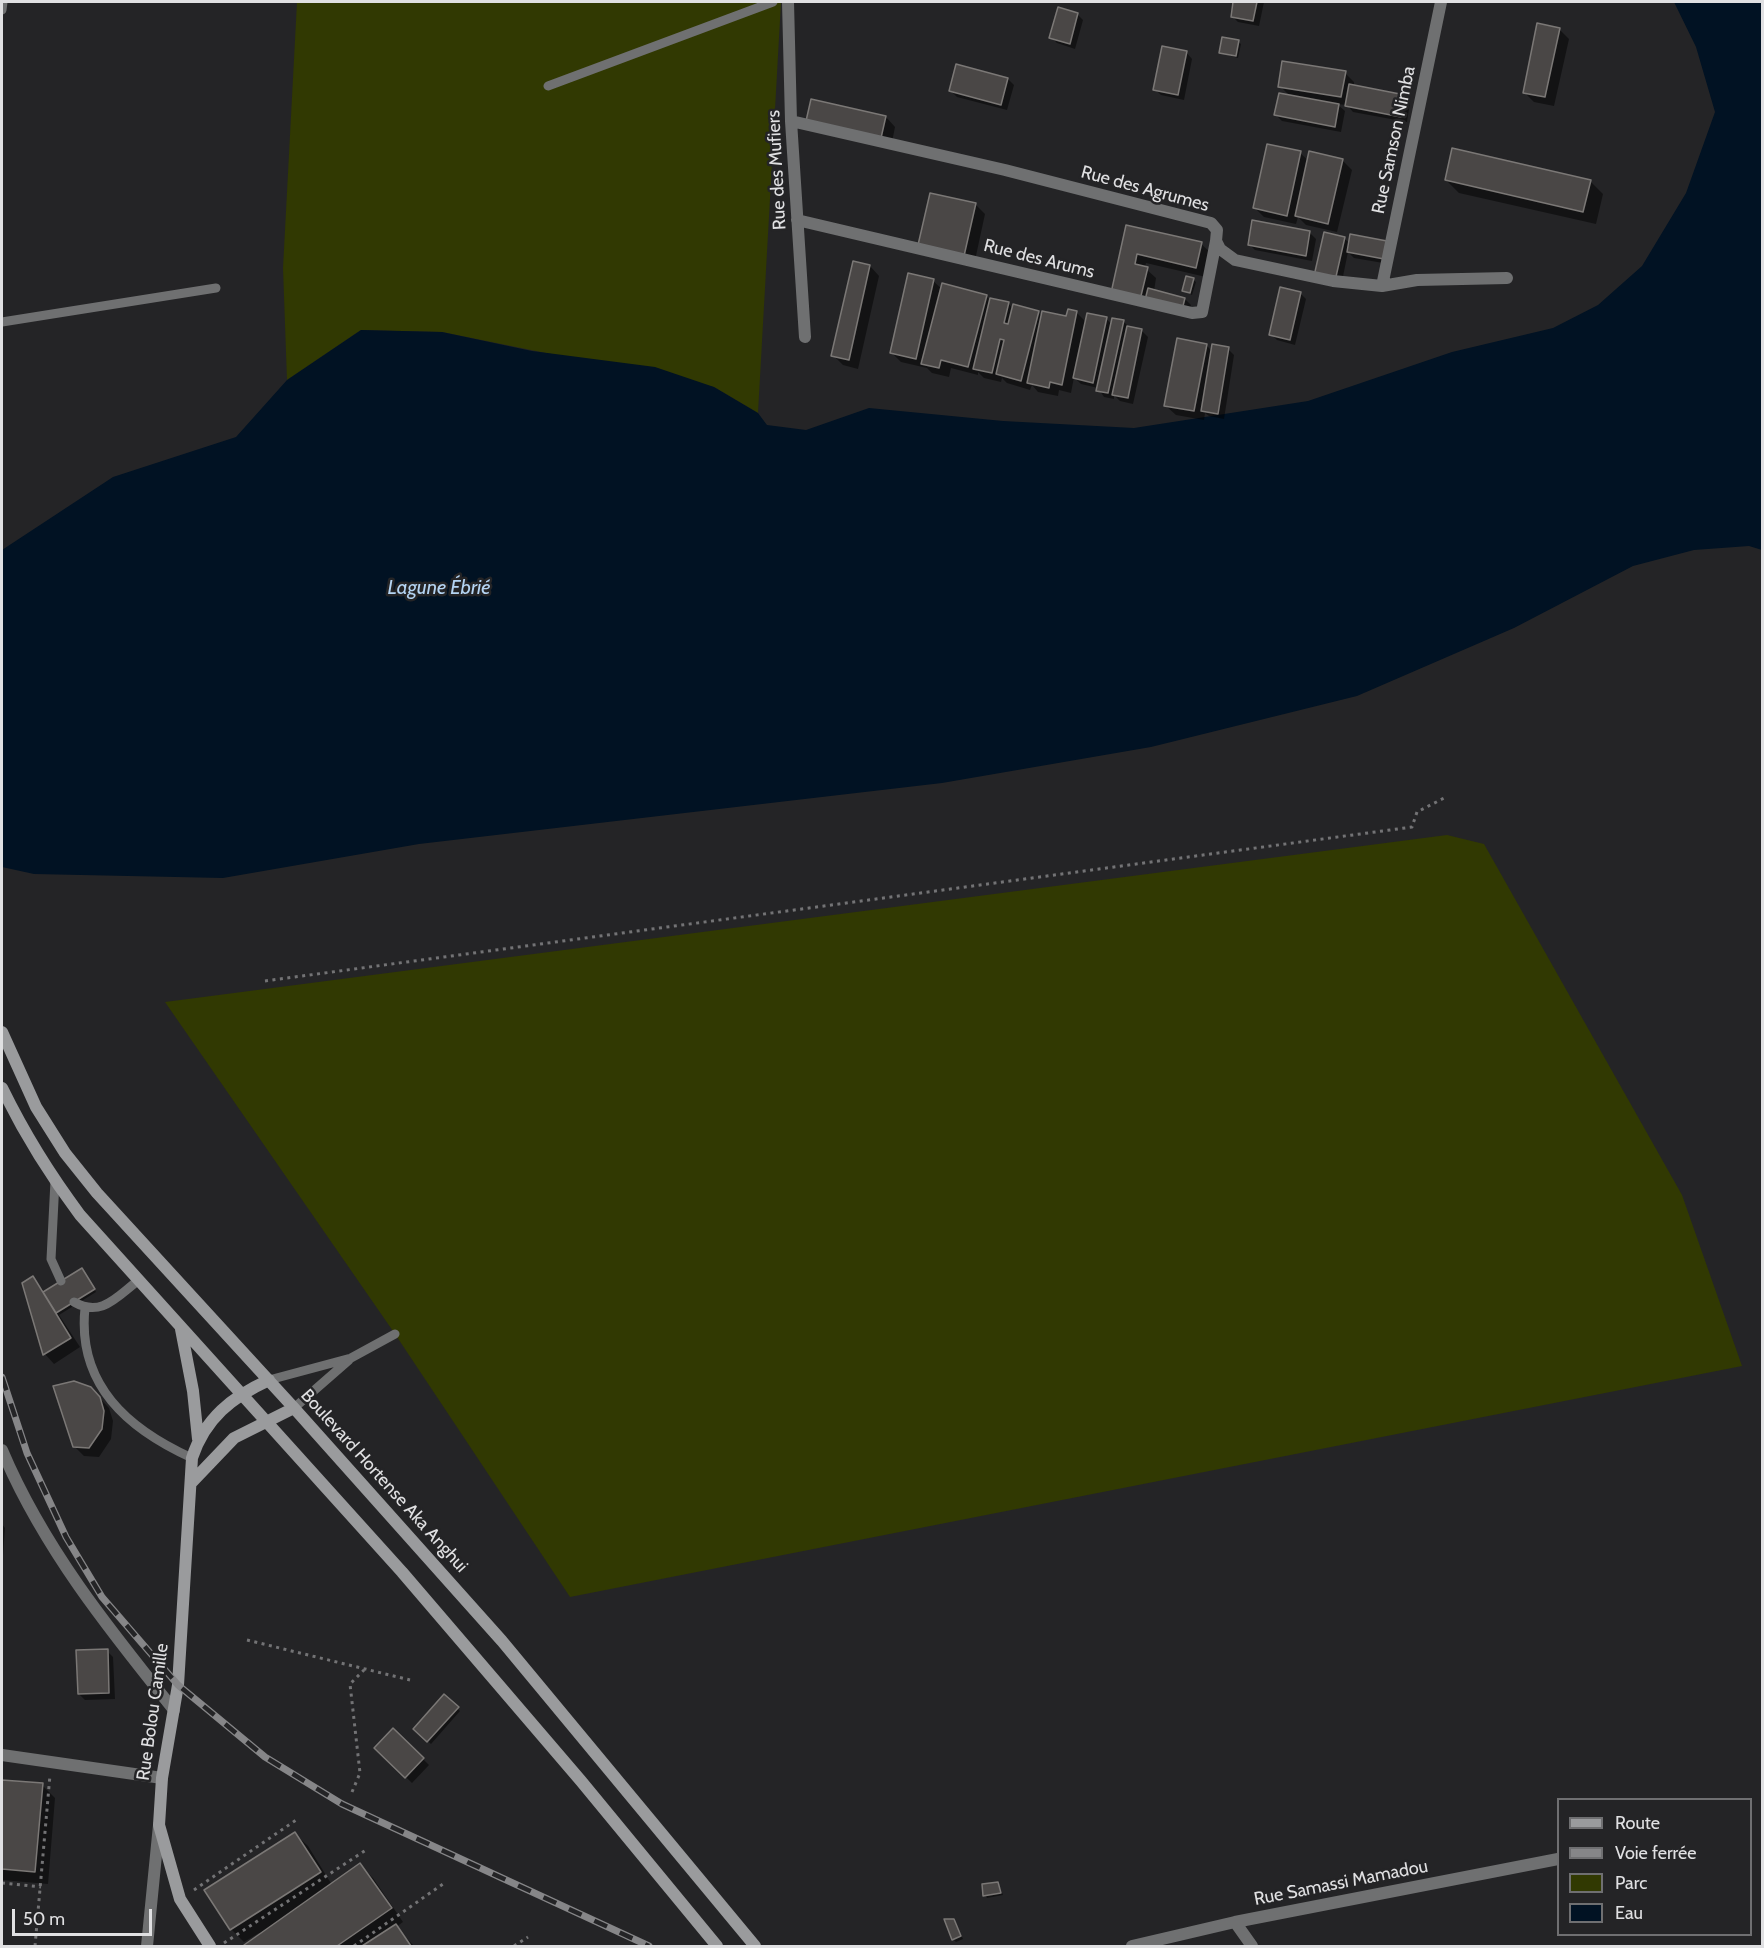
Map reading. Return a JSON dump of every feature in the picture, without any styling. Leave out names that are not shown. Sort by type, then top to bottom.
[{"type":"main road","name":"Boulevard Hortense Aka Anghui","points":[[2,1032],[36,1107],[65,1153],[97,1193],[269,1380],[502,1641],[755,1947]]},
{"type":"main road","points":[[2,1088],[22,1128],[55,1181],[81,1215],[180,1328],[269,1421],[518,1706],[717,1947]]},
{"type":"main road","points":[[180,1328],[193,1391],[198,1439]]},
{"type":"main road","name":"Rue Bolou Camille","points":[[159,1825],[162,1778],[174,1710],[188,1554],[192,1458],[198,1439],[213,1417],[242,1392],[269,1380]]},
{"type":"main road","points":[[191,1483],[234,1438],[294,1408]]},
{"type":"main road","points":[[159,1825],[180,1899],[210,1947]]},
{"type":"street","name":"Rue des Mufiers","points":[[788,2],[791,121],[805,337]]},
{"type":"street","name":"Rue Samson Nimba","points":[[1382,286],[1442,2]]},
{"type":"street","name":"Rue des Agrumes","points":[[791,121],[1005,170],[1211,224],[1216,230],[1216,241],[1222,252],[1235,260],[1333,281],[1382,286],[1417,280],[1507,278]]},
{"type":"street","name":"Rue des Arums","points":[[797,220],[1192,314],[1202,312],[1216,241]]},
{"type":"street","points":[[2,1450],[21,1496],[67,1570],[101,1619],[174,1710]]},
{"type":"street","points":[[2,1755],[162,1778]]},
{"type":"street","name":"Rue Bolou Camille","points":[[147,1947],[159,1825]]},
{"type":"street","name":"Rue Samassi Mamadou","points":[[1132,1947],[1235,1922],[1557,1859]]},
{"type":"street","points":[[1235,1922],[1252,1947]]},
{"type":"lane","points":[[2,10],[3,2]]},
{"type":"lane","points":[[548,86],[773,2]]},
{"type":"lane","points":[[2,322],[216,288]]},
{"type":"lane","points":[[55,1181],[51,1259],[60,1281]]},
{"type":"lane","points":[[74,1302],[85,1308],[103,1306],[139,1280]]},
{"type":"lane","points":[[85,1308],[84,1344],[90,1363],[106,1391],[123,1414],[147,1435],[192,1458]]},
{"type":"lane","points":[[294,1408],[351,1358],[395,1334]]},
{"type":"lane","points":[[269,1380],[351,1358]]},
{"type":"path","points":[[265,981],[1412,827],[1417,812],[1446,797]]},
{"type":"path","points":[[247,1640],[410,1680]]},
{"type":"path","points":[[352,1792],[360,1773],[350,1684],[364,1670]]},
{"type":"path","points":[[35,1947],[51,1762]]},
{"type":"path","points":[[180,1899],[299,1818]]},
{"type":"path","points":[[218,1947],[366,1850]]},
{"type":"path","points":[[2,1883],[41,1887]]},
{"type":"path","points":[[354,1947],[443,1884]]},
{"type":"path","points":[[514,1947],[528,1937]]},
{"type":"green space","points":[[297,2],[781,2],[758,413],[714,387],[442,332],[361,330],[287,380],[283,268]]},
{"type":"green space","points":[[1447,835],[1484,844],[1682,1195],[1742,1366],[570,1597],[395,1334],[165,1002]]},
{"type":"water","name":"Lagune Ébrié","points":[[1674,2],[1762,2],[1762,550],[1749,546],[1694,550],[1633,566],[1514,628],[1357,696],[1151,747],[942,783],[419,844],[223,878],[34,874],[2,867],[2,550],[113,477],[236,437],[287,380],[361,330],[442,332],[532,351],[655,367],[714,387],[758,413],[767,425],[806,430],[869,408],[1003,421],[1134,428],[1308,401],[1452,352],[1553,328],[1598,305],[1642,266],[1686,193],[1715,112],[1696,47]]},
{"type":"building","points":[[1233,2],[1257,2],[1253,21],[1231,17]]},
{"type":"building","points":[[1058,7],[1078,13],[1070,44],[1049,38]]},
{"type":"building","points":[[1537,23],[1560,28],[1545,97],[1523,93]]},
{"type":"building","points":[[1222,37],[1239,40],[1236,56],[1219,53]]},
{"type":"building","points":[[1162,46],[1187,51],[1178,95],[1153,90]]},
{"type":"building","points":[[1282,61],[1346,71],[1341,97],[1278,87]]},
{"type":"building","points":[[956,64],[1008,78],[1001,105],[949,91]]},
{"type":"building","points":[[1349,84],[1405,95],[1401,117],[1345,106]]},
{"type":"building","points":[[1279,93],[1339,104],[1335,127],[1274,115]]},
{"type":"building","points":[[811,99],[886,116],[881,138],[806,121]]},
{"type":"building","points":[[1267,144],[1301,151],[1287,216],[1253,208]]},
{"type":"building","points":[[1452,148],[1591,180],[1583,212],[1445,180]]},
{"type":"building","points":[[1309,151],[1343,159],[1328,224],[1295,216]]},
{"type":"building","points":[[930,193],[976,203],[964,256],[918,245]]},
{"type":"building","points":[[1252,220],[1310,231],[1306,256],[1248,245]]},
{"type":"building","points":[[1126,225],[1202,242],[1196,268],[1137,254],[1135,264],[1148,267],[1140,300],[1111,293]]},
{"type":"building","points":[[1324,232],[1345,237],[1335,281],[1314,276]]},
{"type":"building","points":[[1350,234],[1387,241],[1384,259],[1347,252]]},
{"type":"building","points":[[853,261],[870,265],[849,360],[831,356]]},
{"type":"building","points":[[908,273],[934,279],[916,359],[890,353]]},
{"type":"building","points":[[1186,276],[1194,278],[1190,293],[1182,291]]},
{"type":"building","points":[[942,283],[987,295],[968,367],[941,360],[939,368],[921,364]]},
{"type":"building","points":[[1280,287],[1301,292],[1290,340],[1269,335]]},
{"type":"building","points":[[1148,288],[1185,298],[1182,310],[1145,300]]},
{"type":"building","points":[[990,298],[1009,302],[1004,323],[1008,324],[1013,304],[1039,311],[1021,381],[996,374],[1004,340],[1000,339],[992,373],[973,369]]},
{"type":"building","points":[[1068,309],[1077,311],[1062,385],[1050,382],[1049,388],[1027,383],[1042,311],[1066,316]]},
{"type":"building","points":[[1087,313],[1107,317],[1093,383],[1073,378]]},
{"type":"building","points":[[1112,318],[1124,320],[1108,393],[1096,391]]},
{"type":"building","points":[[1127,326],[1142,329],[1128,398],[1112,395]]},
{"type":"building","points":[[1177,338],[1207,344],[1194,411],[1164,406]]},
{"type":"building","points":[[1212,344],[1229,347],[1218,414],[1201,411]]},
{"type":"building","points":[[82,1268],[95,1289],[56,1313],[43,1292]]},
{"type":"building","points":[[33,1276],[71,1338],[43,1355],[22,1283]]},
{"type":"building","points":[[74,1381],[91,1387],[100,1397],[104,1411],[102,1429],[89,1448],[73,1447],[53,1386]]},
{"type":"building","points":[[108,1649],[109,1693],[78,1694],[76,1650]]},
{"type":"building","points":[[444,1694],[459,1707],[427,1742],[413,1729]]},
{"type":"building","points":[[393,1728],[424,1758],[405,1778],[374,1748]]},
{"type":"building","points":[[2,1780],[43,1783],[35,1872],[2,1869]]},
{"type":"building","points":[[295,1832],[321,1872],[230,1930],[204,1890]]},
{"type":"building","points":[[360,1863],[392,1908],[337,1946],[244,1945]]},
{"type":"building","points":[[998,1882],[1001,1893],[983,1896],[982,1884]]},
{"type":"building","points":[[944,1919],[954,1919],[961,1936],[952,1940]]},
{"type":"building","points":[[396,1924],[411,1946],[362,1946]]},
{"type":"railway","points":[[2,1377],[27,1453],[66,1537],[102,1597],[178,1685],[265,1757],[342,1804],[649,1946]]}]
